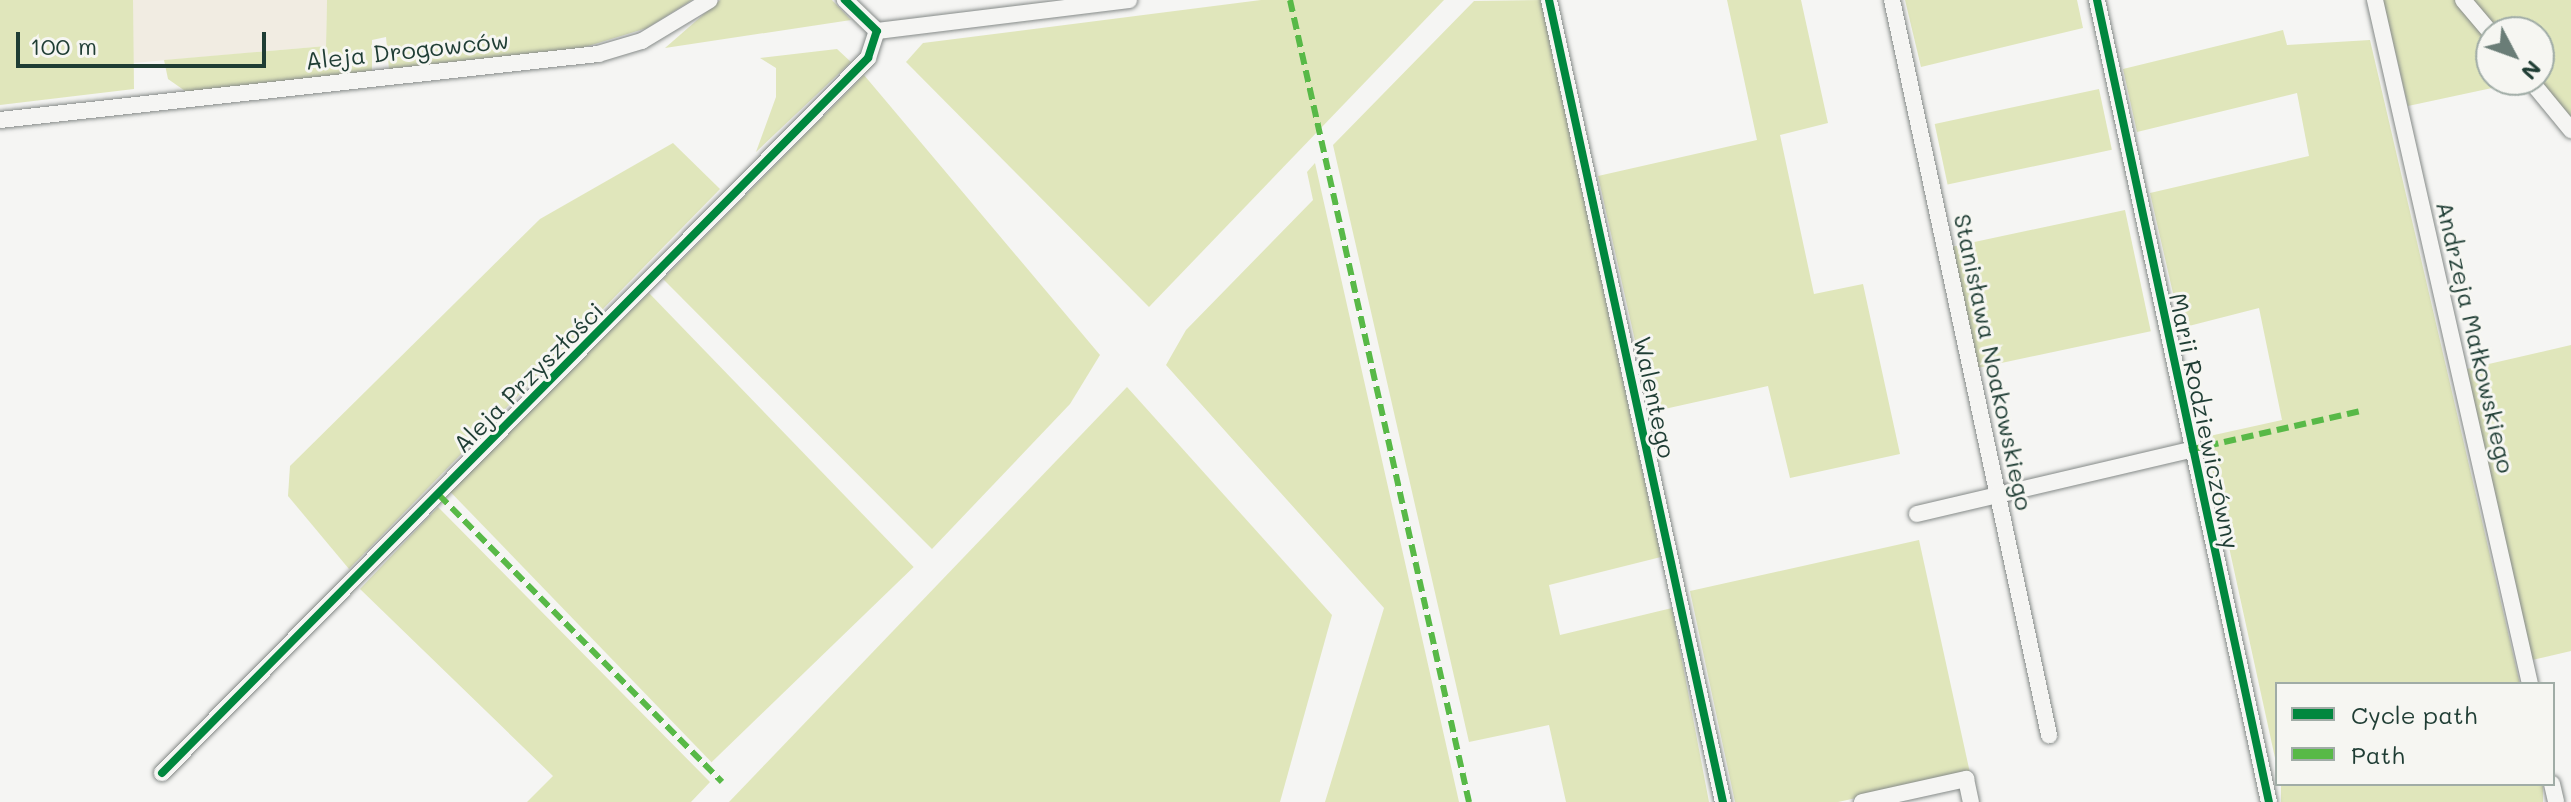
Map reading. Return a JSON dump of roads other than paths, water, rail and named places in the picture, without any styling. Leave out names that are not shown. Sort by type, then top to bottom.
[{"type":"street","name":"Aleja Drogowców","points":[[0,120],[598,54],[642,41],[710,0]]},
{"type":"street","points":[[845,0],[877,31],[1129,0]]},
{"type":"street","name":"Walentego","points":[[1549,0],[1723,802]]},
{"type":"street","name":"Stanisława Noakowskiego","points":[[1892,0],[2049,735]]},
{"type":"street","name":"Marii Rodziewiczówny","points":[[2097,0],[2189,450],[2269,802]]},
{"type":"street","name":"Andrzeja Małkowskiego","points":[[2375,0],[2530,682]]},
{"type":"street","points":[[2463,0],[2477,16]]},
{"type":"street","name":"Aleja Przyszłości","points":[[162,773],[748,183],[868,58],[877,31]]},
{"type":"street","points":[[2543,96],[2571,130]]},
{"type":"street","points":[[1917,514],[2000,497],[2189,450]]},
{"type":"street","points":[[1862,802],[1966,779],[1971,802]]}]
